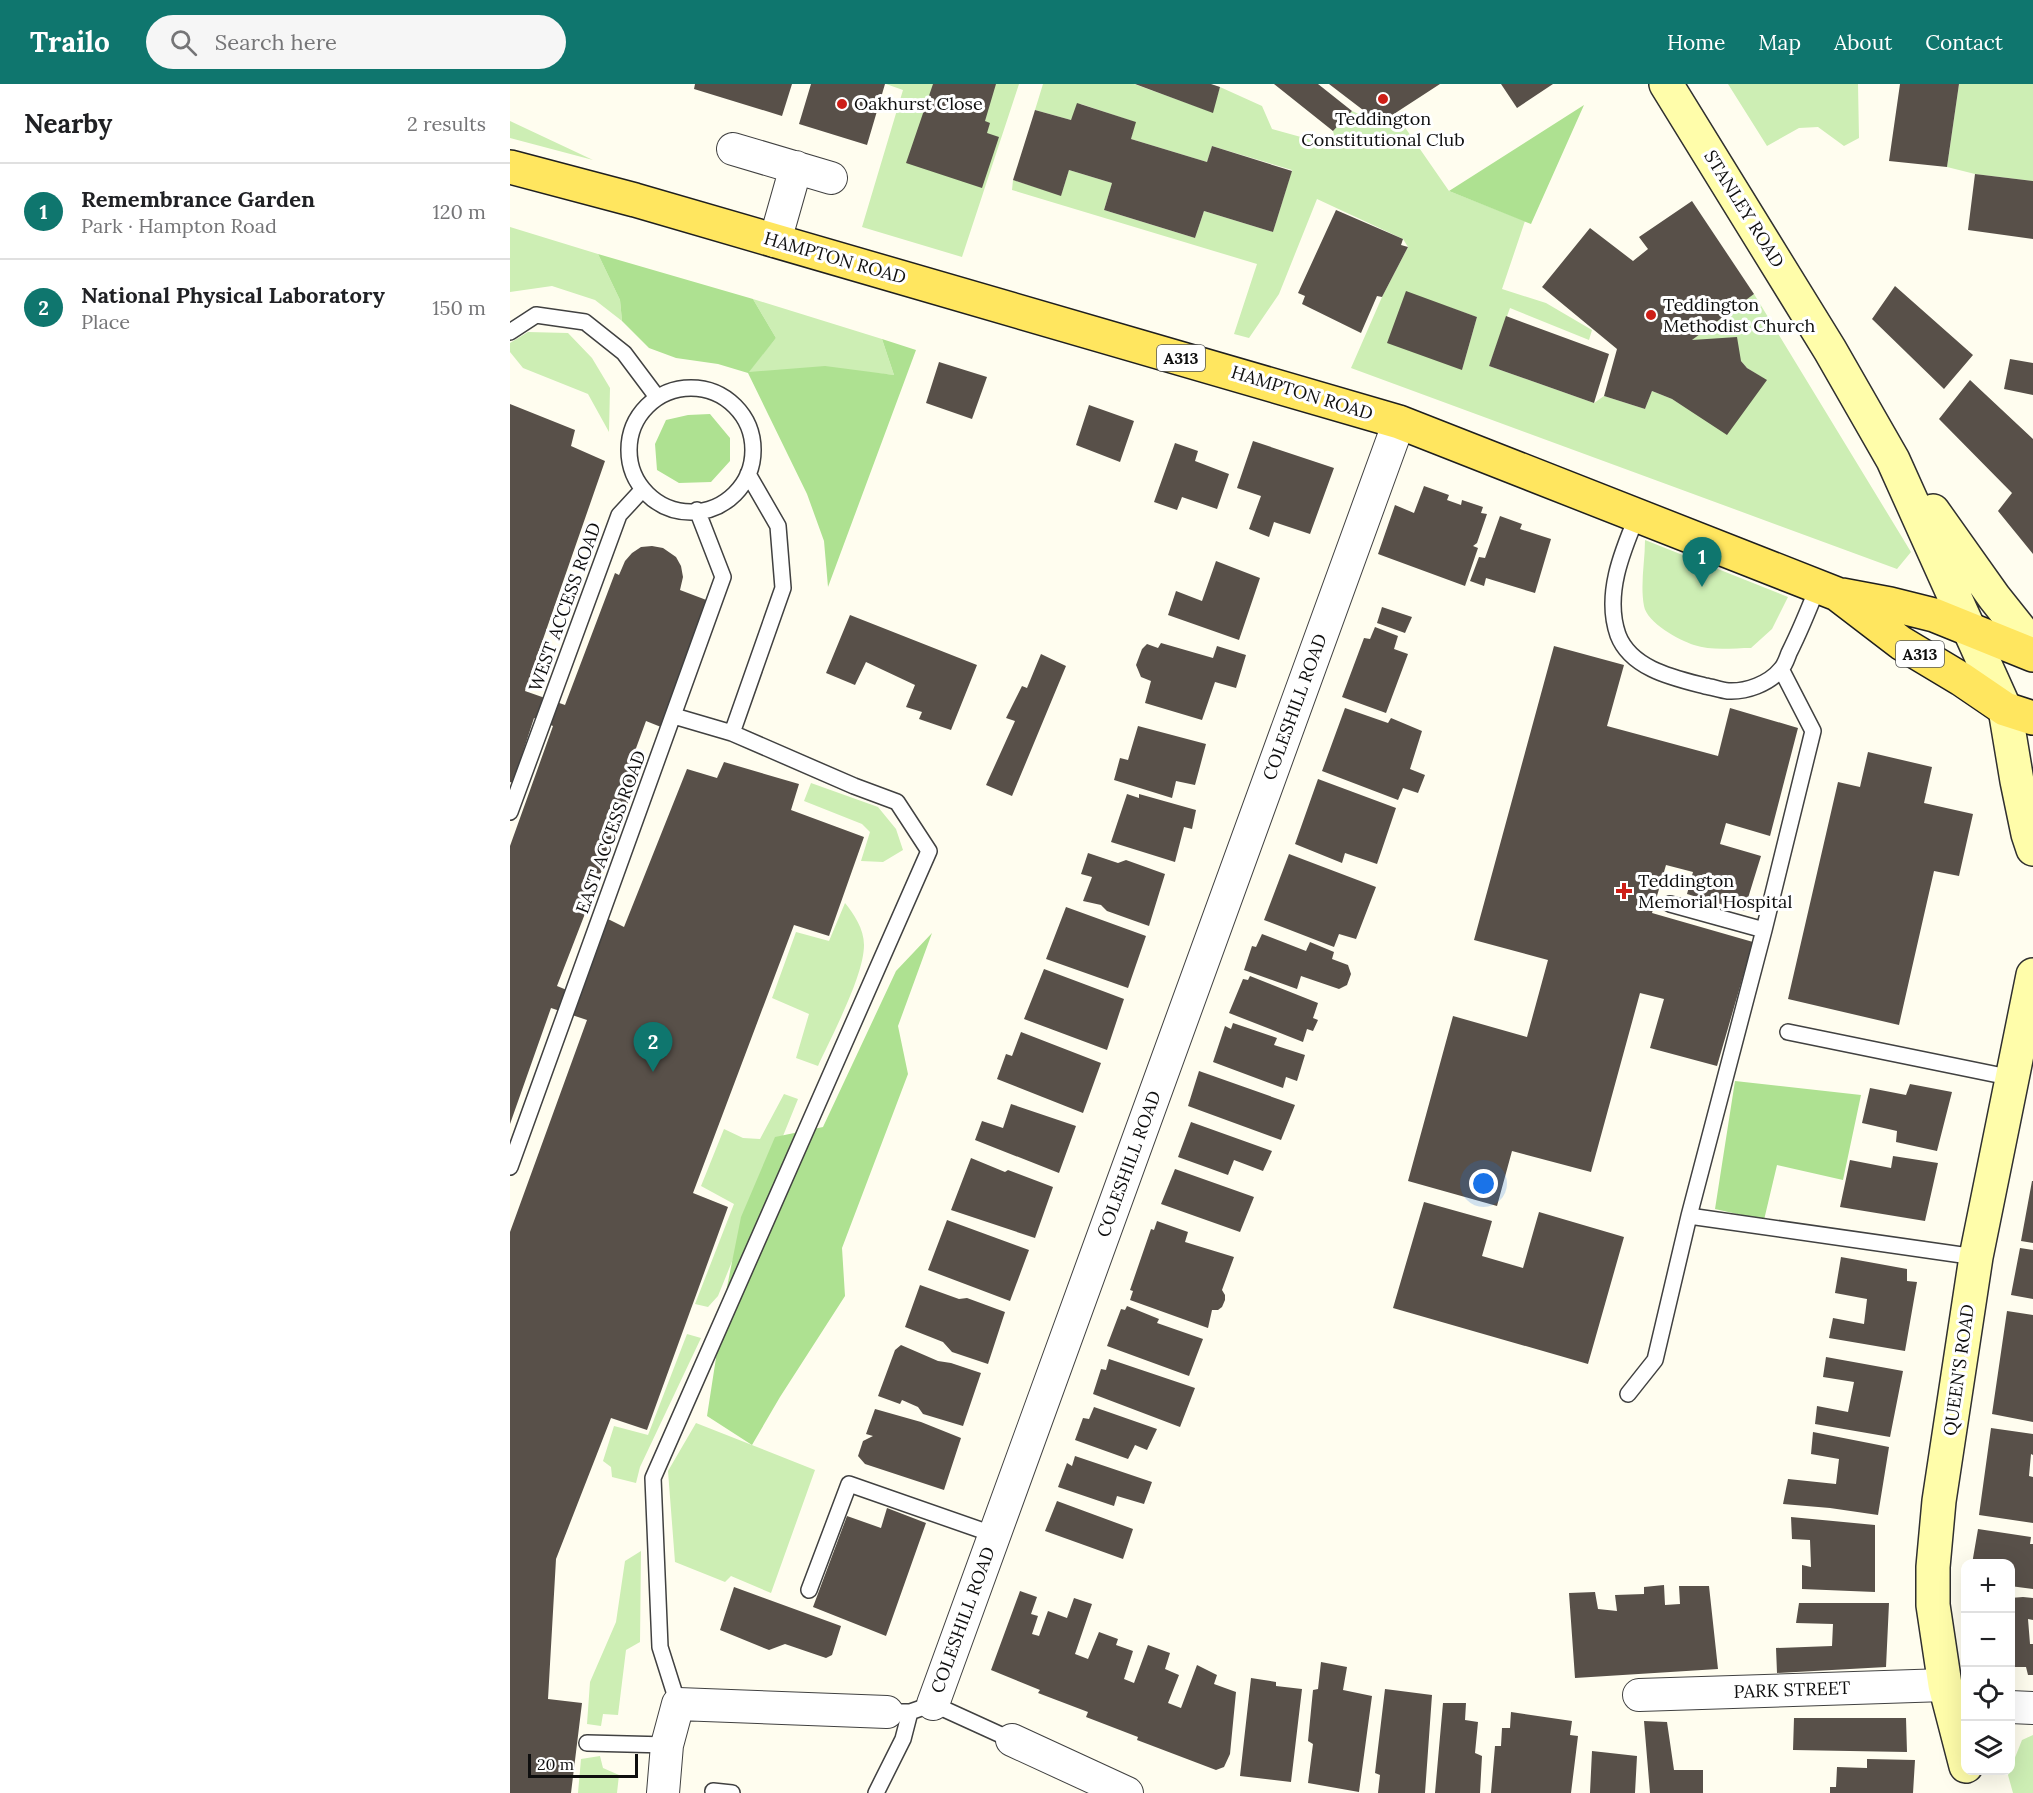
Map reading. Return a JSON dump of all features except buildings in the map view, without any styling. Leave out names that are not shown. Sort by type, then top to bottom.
[{"type":"main road","name":"STANLEY ROAD","points":[[1666,84],[1819,330],[1893,460],[1968,627],[2019,714]]},
{"type":"main road","name":"HAMPTON ROAD","points":[[510,167],[635,200],[1399,422],[1827,590],[1912,608],[1968,627],[2033,655]]},
{"type":"main road","name":"STANLEY ROAD","points":[[1893,460],[2033,646]]},
{"type":"main road","name":"HAMPTON ROAD","points":[[1827,590],[1901,643],[2019,714]]},
{"type":"main road","points":[[2019,714],[2017,781],[2033,849]]},
{"type":"main road","name":"QUEEN'S ROAD","points":[[1961,1743],[1933,1605],[1933,1567],[1940,1501],[1976,1257],[2033,975]]},
{"type":"main road","points":[[1968,1775],[1972,1793]]},
{"type":"street","points":[[733,148],[831,178]]},
{"type":"street","points":[[775,241],[796,167]]},
{"type":"street","name":"COLESHILL ROAD","points":[[910,1710],[994,1535],[1399,422]]},
{"type":"street","name":"PARK STREET","points":[[1639,1695],[1953,1698]]},
{"type":"street","points":[[663,1793],[667,1745],[678,1704],[910,1710]]},
{"type":"street","points":[[2015,1707],[2033,1708]]},
{"type":"street","name":"COLESHILL ROAD","points":[[1012,1740],[1127,1793]]},
{"type":"lane","points":[[510,332],[536,315],[585,322],[624,353],[657,397]]},
{"type":"lane","points":[[677,389],[707,389],[726,399],[742,414],[751,433],[753,452],[748,474],[736,492],[727,500],[708,509],[686,512],[659,504],[643,489],[632,471],[628,449],[631,430],[641,411],[657,397],[677,389]]},
{"type":"lane","points":[[732,733],[783,588],[778,526],[748,474]]},
{"type":"lane","name":"WEST ACCESS ROAD","points":[[510,812],[619,515],[643,489]]},
{"type":"lane","name":"EAST ACCESS ROAD","points":[[510,1167],[723,577],[697,510]]},
{"type":"lane","points":[[1637,516],[1616,575],[1614,619],[1619,637],[1630,654],[1656,671],[1728,691],[1761,685],[1781,669],[1796,639],[1827,590]]},
{"type":"lane","points":[[1628,1394],[1655,1360],[1689,1216],[1764,930],[1813,731],[1781,669]]},
{"type":"lane","points":[[674,716],[732,733],[854,786],[897,802],[929,851],[652,1478],[660,1647],[678,1704]]},
{"type":"lane","points":[[1670,904],[1764,930]]},
{"type":"lane","points":[[1788,1032],[2013,1078]]},
{"type":"lane","points":[[1689,1216],[1976,1257]]},
{"type":"lane","points":[[809,1590],[849,1484],[994,1535]]},
{"type":"lane","points":[[876,1793],[903,1739],[910,1710]]},
{"type":"lane","name":"COLESHILL ROAD","points":[[910,1710],[1012,1740]]},
{"type":"lane","points":[[587,1743],[667,1745]]},
{"type":"lane","points":[[713,1791],[732,1793]]},
{"type":"green space","points":[[886,84],[1019,84],[962,257],[862,227],[903,90]]},
{"type":"green space","points":[[1043,84],[1134,84],[1212,112],[1220,87],[1262,106],[1272,129],[1337,147],[1333,131],[1352,111],[1380,123],[1395,113],[1449,191],[1525,221],[1502,289],[1546,303],[1592,330],[1589,340],[1510,308],[1489,366],[1594,403],[1604,396],[1645,409],[1652,391],[1672,399],[1701,417],[1766,380],[1747,368],[1741,361],[1692,340],[1754,294],[1911,552],[1897,569],[1351,368],[1382,297],[1408,247],[1403,239],[1317,199],[1279,294],[1249,338],[1234,334],[1257,264],[1012,190],[1013,180],[1061,195],[1069,170],[1112,183],[1104,210],[1195,238],[1204,211],[1273,232],[1292,170],[1212,146],[1207,162],[1131,139],[1135,122],[1081,104],[1071,120],[1035,110]],"holes":[[[1443,305],[1477,317],[1462,370]]]},
{"type":"green space","points":[[1728,84],[1858,84],[1859,138],[1844,146],[1818,127],[1799,128],[1767,146]]},
{"type":"green space","points":[[1959,84],[2033,84],[2033,181],[1975,174],[1947,167]]},
{"type":"green space","points":[[1584,105],[1531,224],[1449,191]]},
{"type":"green space","points":[[510,121],[593,160],[510,138]]},
{"type":"green space","points":[[510,227],[598,254],[620,300],[622,321],[595,300],[552,286],[510,292]]},
{"type":"green space","points":[[598,254],[753,299],[776,338],[749,372],[825,366],[894,375],[882,339],[916,350],[828,587],[824,541],[807,494],[748,373],[718,364],[676,358],[649,348],[622,321],[620,300]]},
{"type":"green space","points":[[753,299],[882,339],[894,375],[863,372],[748,372],[776,338]]},
{"type":"green space","points":[[528,332],[568,333],[592,358],[610,388],[609,432],[588,394],[523,368],[510,352],[510,343]]},
{"type":"green space","points":[[710,414],[730,438],[730,461],[711,482],[679,483],[657,470],[655,444],[666,420],[688,415]]},
{"type":"green space","points":[[1645,540],[1788,597],[1772,629],[1751,648],[1722,649],[1694,645],[1664,630],[1651,619],[1644,606]]},
{"type":"green space","points":[[811,783],[878,807],[896,829],[903,850],[883,862],[861,861],[870,832],[862,824],[804,801]]},
{"type":"green space","points":[[845,903],[862,933],[863,958],[846,1006],[818,1066],[796,1058],[809,1014],[772,998],[796,932],[829,941]]},
{"type":"green space","points":[[932,933],[898,1026],[908,1074],[842,1248],[845,1296],[752,1445],[707,1416],[727,1287],[741,1217],[775,1137],[823,1127],[896,971]]},
{"type":"green space","points":[[1735,1081],[1861,1095],[1843,1180],[1777,1165],[1764,1220],[1715,1209]]},
{"type":"green space","points":[[784,1094],[798,1099],[718,1296],[708,1307],[695,1304],[734,1204],[701,1186],[724,1129],[743,1138],[760,1139]]},
{"type":"green space","points":[[687,1334],[701,1338],[640,1467],[636,1483],[612,1477],[611,1467],[603,1461],[614,1426],[648,1435]]},
{"type":"green space","points":[[696,1423],[815,1470],[771,1593],[731,1576],[725,1582],[675,1562],[668,1471]]},
{"type":"green space","points":[[641,1551],[640,1642],[626,1650],[618,1715],[603,1714],[601,1726],[587,1724],[590,1682],[616,1622],[625,1561]]},
{"type":"green space","points":[[2033,1735],[2033,1793],[2013,1793],[2008,1775],[2015,1775],[2015,1758],[2022,1740]]},
{"type":"green space","points":[[600,1756],[603,1768],[619,1775],[617,1793],[578,1793],[581,1759]]},
{"type":"place","name":"Teddington Constitutional Club","points":[[1383,99]]},
{"type":"place","name":"Oakhurst Close","points":[[842,104]]},
{"type":"place","name":"Teddington Methodist Church","points":[[1651,315]]},
{"type":"place","name":"Remembrance Garden","points":[[1702,587]]},
{"type":"place","name":"Teddington Memorial Hospital","points":[[1624,891]]},
{"type":"place","name":"National Physical Laboratory","points":[[653,1072]]}]
